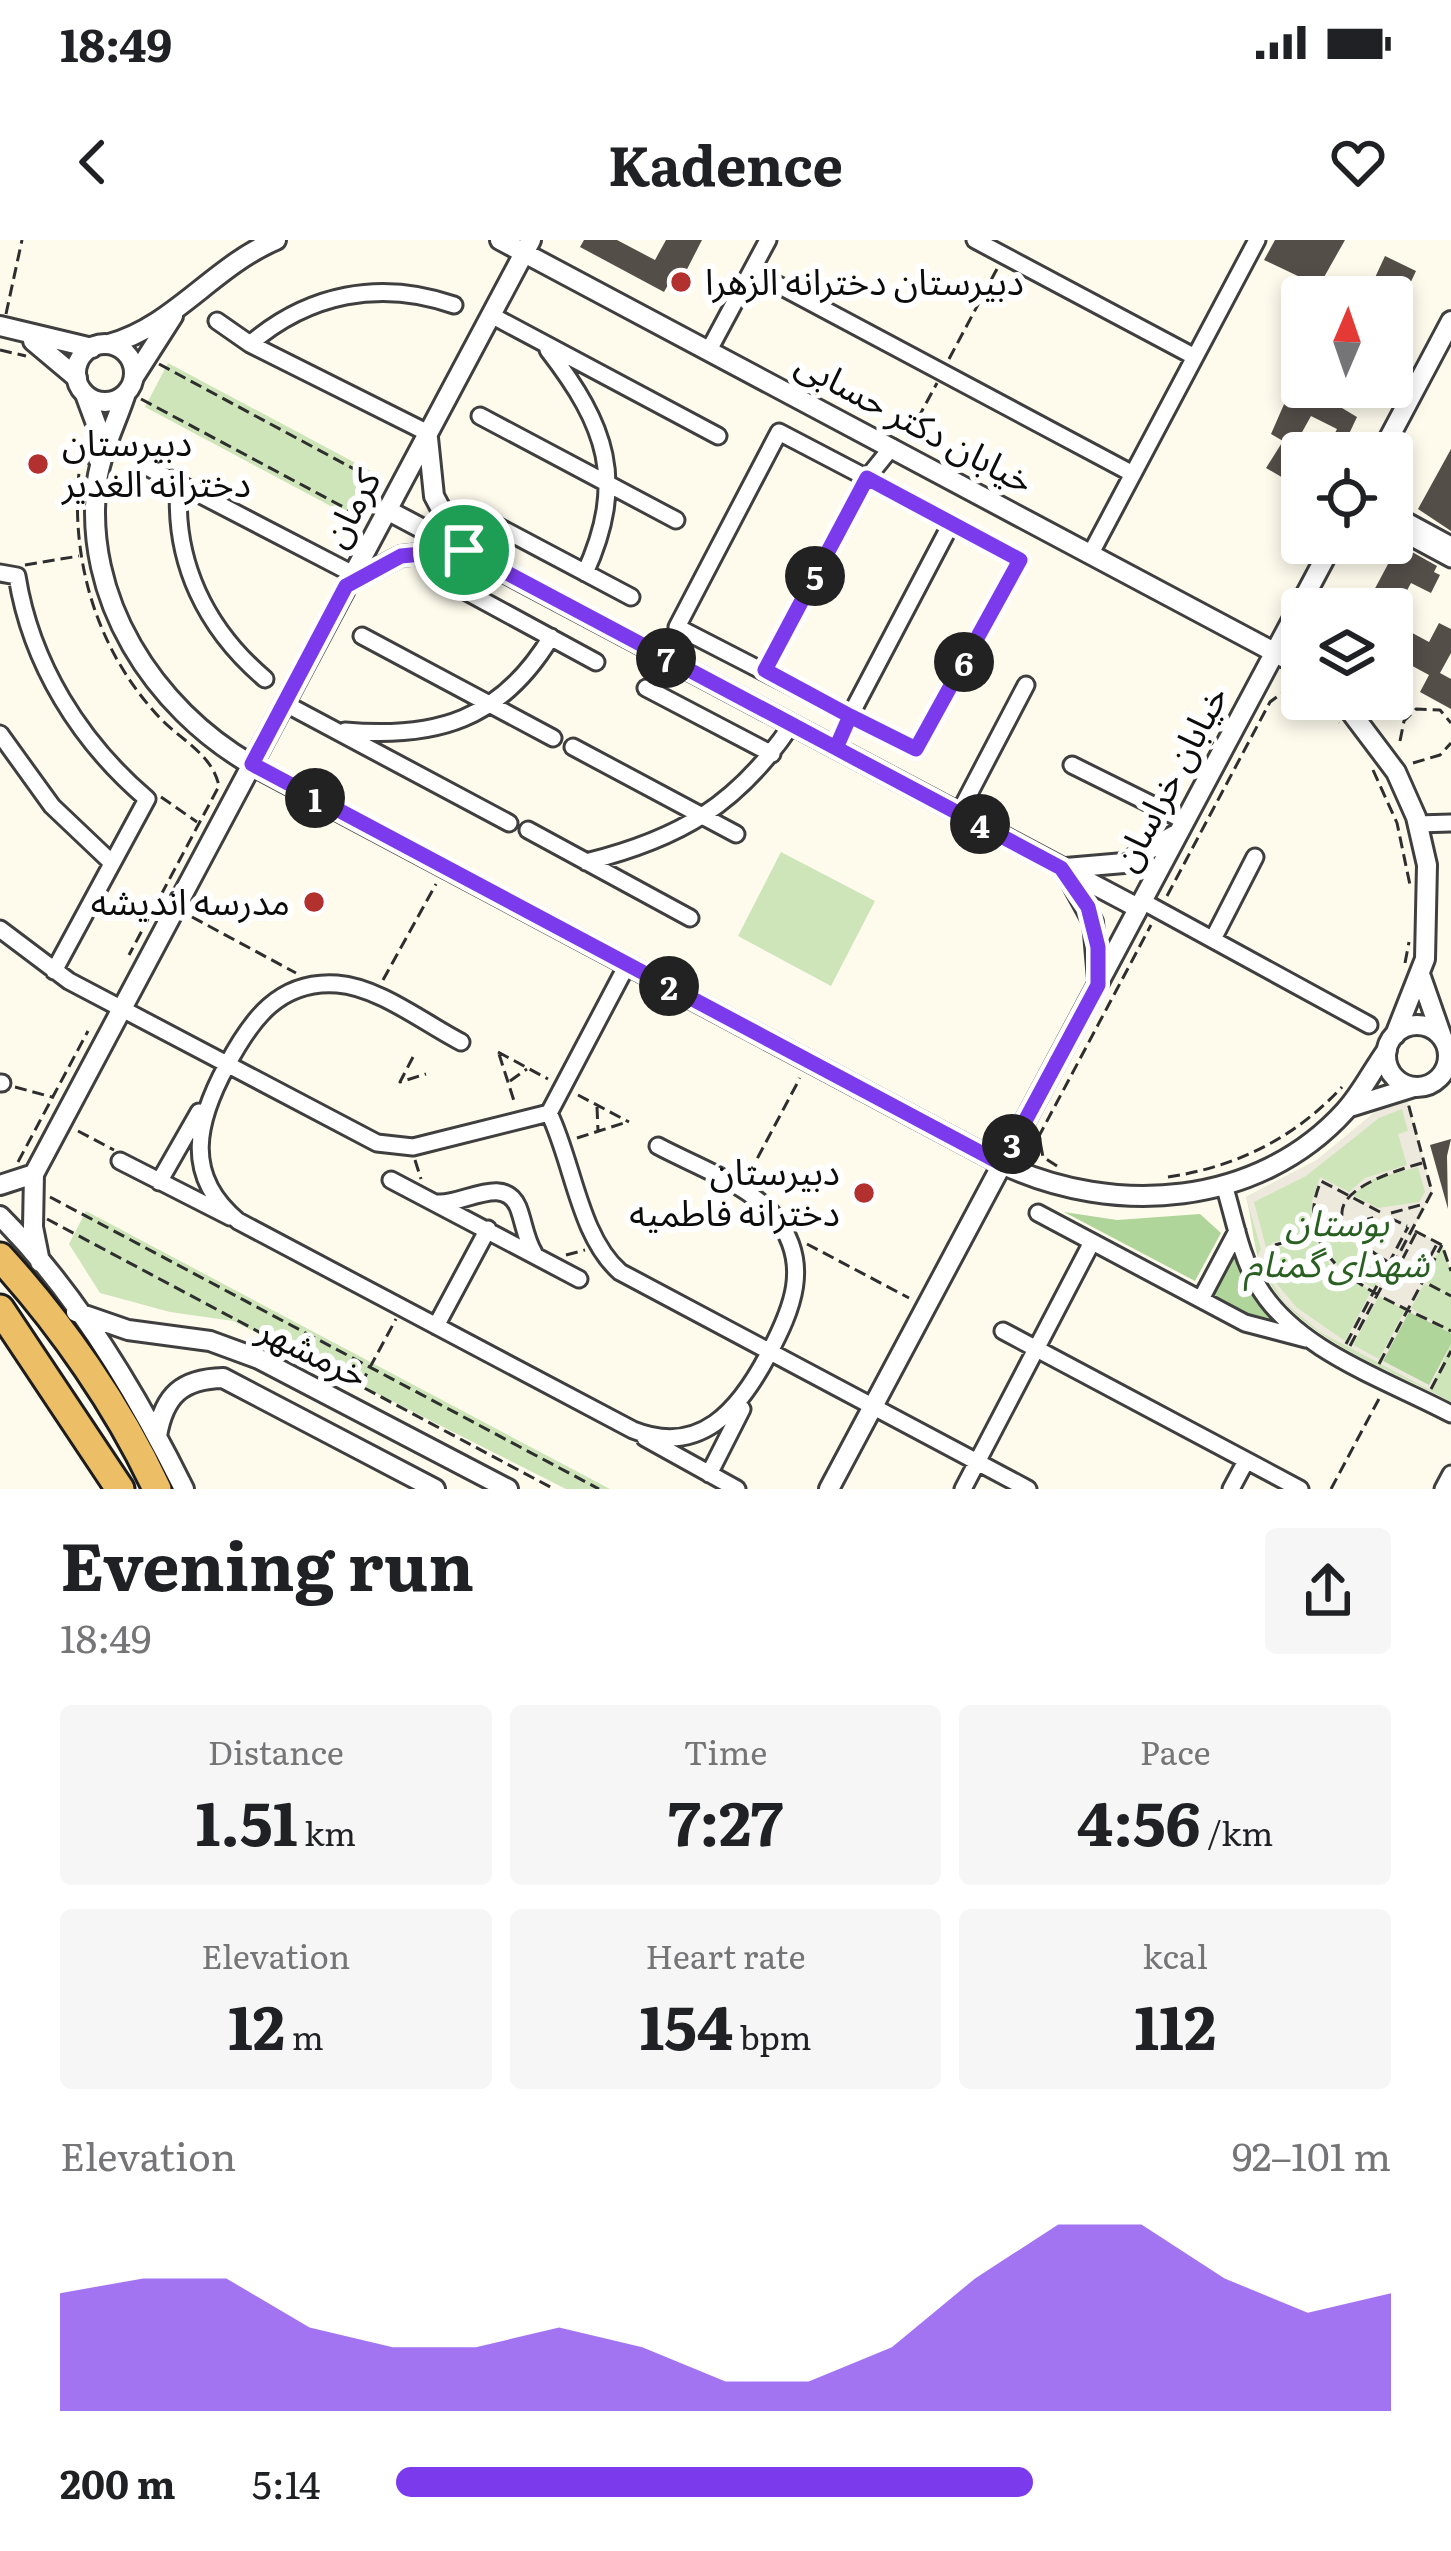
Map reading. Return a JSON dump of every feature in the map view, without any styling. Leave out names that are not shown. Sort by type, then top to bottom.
[{"type":"highway","points":[[0,1257],[82,1365],[139,1451],[157,1489]]},
{"type":"highway","points":[[0,1309],[120,1489]]},
{"type":"street","points":[[276,240],[220,270],[140,336],[100,346],[79,361],[81,386],[98,429],[104,574],[130,643],[190,721],[252,764],[1002,1164],[1058,1186],[1119,1197],[1168,1196],[1224,1185],[1285,1158],[1350,1107],[1391,1042],[1421,977],[1430,890],[1417,824],[1384,751],[1358,720]]},
{"type":"street","name":"خیابان دکتر حسابی","points":[[500,240],[528,246],[709,350],[1281,655]]},
{"type":"street","points":[[709,350],[768,240]]},
{"type":"street","points":[[975,240],[1195,357]]},
{"type":"street","points":[[1091,553],[1257,240]]},
{"type":"street","name":"کرمان","points":[[40,1262],[25,1170],[122,1008],[528,246]]},
{"type":"street","points":[[752,271],[1133,474]]},
{"type":"street","points":[[250,344],[281,320],[336,297],[396,292],[454,305]]},
{"type":"street","points":[[98,476],[133,389],[182,302]]},
{"type":"street","points":[[491,315],[718,436]]},
{"type":"street","points":[[217,321],[250,344],[428,433],[434,496],[464,550]]},
{"type":"street","points":[[1392,432],[1451,321]]},
{"type":"street","points":[[2,327],[100,346],[131,359],[133,389]]},
{"type":"street","points":[[24,334],[102,402],[133,389]]},
{"type":"street","points":[[542,343],[586,399],[603,448],[603,520],[585,573]]},
{"type":"street","points":[[586,399],[605,376]]},
{"type":"street","points":[[480,416],[676,520]]},
{"type":"street","points":[[779,432],[867,478],[1020,560],[916,749],[677,627],[779,432]]},
{"type":"street","points":[[765,670],[867,478],[892,447]]},
{"type":"street","points":[[146,466],[350,580],[401,556],[464,550]]},
{"type":"street","points":[[179,484],[180,537],[199,597],[234,650],[265,679]]},
{"type":"street","points":[[387,510],[1061,868],[1213,939],[1369,1025]]},
{"type":"street","points":[[480,518],[631,597]]},
{"type":"street","points":[[836,748],[952,522]]},
{"type":"street","points":[[1413,524],[1451,545]]},
{"type":"street","points":[[1413,539],[1451,559]]},
{"type":"street","name":"خیابان خراسان","points":[[829,1489],[1322,564]]},
{"type":"street","points":[[14,571],[32,636],[55,687],[102,755],[154,798],[112,863],[54,971]]},
{"type":"street","points":[[442,579],[596,662]]},
{"type":"street","points":[[362,636],[553,738]]},
{"type":"street","points":[[336,730],[402,736],[457,722],[490,704],[530,668],[551,637]]},
{"type":"street","points":[[959,813],[1027,685]]},
{"type":"street","points":[[646,688],[772,754]]},
{"type":"street","points":[[284,703],[509,823]]},
{"type":"street","points":[[586,862],[622,853],[704,817],[741,790],[792,724]]},
{"type":"street","points":[[0,734],[52,806],[112,863]]},
{"type":"street","points":[[402,736],[402,766]]},
{"type":"street","points":[[573,747],[736,834]]},
{"type":"street","points":[[1061,868],[1124,863],[1182,826],[1072,765]]},
{"type":"street","points":[[1417,824],[1451,823]]},
{"type":"street","points":[[528,830],[690,918]]},
{"type":"street","points":[[622,853],[624,882]]},
{"type":"street","points":[[1213,939],[1255,857]]},
{"type":"street","points":[[1061,868],[1093,922],[1098,985]]},
{"type":"street","points":[[0,929],[54,971],[369,1140],[395,1147],[550,1113],[628,964]]},
{"type":"street","points":[[0,949],[33,959]]},
{"type":"street","points":[[1415,1091],[1444,1071],[1446,1045],[1421,977]]},
{"type":"street","points":[[159,1182],[249,1024],[267,1005],[300,988],[324,984],[362,989],[461,1042]]},
{"type":"street","points":[[1391,1042],[1419,1025],[1446,1045]]},
{"type":"street","points":[[1391,1042],[1392,1075],[1415,1091]]},
{"type":"street","points":[[1350,1107],[1415,1091],[1451,1088]]},
{"type":"street","points":[[211,1094],[200,1121],[199,1158],[212,1193],[238,1221]]},
{"type":"street","points":[[550,1113],[568,1151],[598,1245],[614,1267],[1028,1489]]},
{"type":"street","points":[[658,1147],[757,1199],[782,1227],[795,1262],[791,1312],[709,1474]]},
{"type":"street","points":[[120,1161],[737,1489]]},
{"type":"street","points":[[0,1185],[25,1170]]},
{"type":"street","points":[[391,1180],[435,1203],[463,1209],[488,1229],[517,1238],[538,1257],[579,1280]]},
{"type":"street","points":[[1224,1185],[1266,1298],[1315,1342]]},
{"type":"street","points":[[463,1209],[490,1191],[506,1193],[517,1205],[517,1238]]},
{"type":"street","points":[[1038,1213],[1245,1323],[1315,1342],[1451,1414]]},
{"type":"street","points":[[0,1216],[76,1312],[157,1436],[184,1489]]},
{"type":"street","points":[[436,1326],[488,1229]]},
{"type":"street","points":[[1201,1299],[1238,1231]]},
{"type":"street","points":[[963,1489],[1092,1242]]},
{"type":"street","name":"خرمشهر","points":[[76,1312],[128,1330],[210,1341],[307,1384],[508,1489]]},
{"type":"street","points":[[1003,1331],[1300,1489]]},
{"type":"street","name":"خرمشهر","points":[[157,1436],[162,1409],[176,1390],[195,1378],[223,1378],[436,1489]]},
{"type":"street","points":[[289,1410],[307,1384]]},
{"type":"street","points":[[633,1430],[657,1438],[695,1435],[728,1416],[749,1389]]},
{"type":"street","points":[[1232,1489],[1246,1460]]},
{"type":"street","points":[[1443,1489],[1451,1474]]},
{"type":"path","points":[[2,327],[22,240]]},
{"type":"path","points":[[947,363],[999,265]]},
{"type":"path","points":[[158,363],[380,483]]},
{"type":"path","points":[[909,435],[938,381]]},
{"type":"path","points":[[133,389],[362,517]]},
{"type":"path","points":[[14,571],[81,556]]},
{"type":"path","points":[[1273,698],[1281,693]]},
{"type":"path","points":[[1400,741],[1409,714],[1424,707],[1440,710],[1451,719]]},
{"type":"path","points":[[1413,764],[1440,755],[1451,744]]},
{"type":"path","points":[[129,955],[219,786],[214,764],[197,752]]},
{"type":"path","points":[[154,798],[199,823]]},
{"type":"path","points":[[380,986],[436,884]]},
{"type":"path","points":[[192,917],[303,976]]},
{"type":"path","points":[[25,1170],[53,1097],[88,1031]]},
{"type":"path","points":[[515,1104],[498,1052],[550,1080]]},
{"type":"path","points":[[413,1057],[400,1082],[426,1074]]},
{"type":"path","points":[[508,1082],[528,1068]]},
{"type":"path","points":[[746,1181],[800,1078]]},
{"type":"path","points":[[1,1083],[53,1097]]},
{"type":"path","points":[[1347,1346],[1432,1192],[1415,1091]]},
{"type":"path","points":[[575,1093],[629,1122],[577,1138]]},
{"type":"path","points":[[597,1105],[598,1131]]},
{"type":"path","points":[[414,1158],[423,1187]]},
{"type":"path","points":[[1424,1162],[1366,1180],[1350,1196],[1346,1226],[1358,1245],[1424,1276],[1451,1296]]},
{"type":"path","points":[[1275,1245],[1316,1234],[1346,1226],[1380,1214],[1321,1181],[1312,1212],[1316,1234],[1332,1264],[1451,1331]]},
{"type":"path","points":[[49,1196],[599,1489]]},
{"type":"path","points":[[1426,1204],[1391,1215],[1440,1244],[1451,1271]]},
{"type":"path","points":[[45,1218],[554,1489]]},
{"type":"path","points":[[800,1240],[909,1298]]},
{"type":"path","points":[[1379,1364],[1440,1244]]},
{"type":"path","points":[[557,1258],[587,1249]]},
{"type":"path","points":[[360,1386],[398,1317]]},
{"type":"path","points":[[1430,1390],[1451,1351]]},
{"type":"path","points":[[1331,1489],[1383,1390]]},
{"type":"green space","points":[[168,363],[378,475],[355,519],[145,407]]},
{"type":"green space","points":[[781,852],[875,901],[831,986],[738,936]]},
{"type":"green space","name":"بوستان شهدای گمنام","points":[[1407,1100],[1432,1192],[1413,1229],[1442,1245],[1451,1271],[1451,1402],[1344,1349],[1296,1314],[1262,1269],[1246,1197],[1317,1160],[1375,1112]]},
{"type":"green space","points":[[86,1211],[610,1489],[566,1489],[233,1321],[170,1312],[100,1293],[69,1244]]},
{"type":"green space","points":[[1064,1212],[1117,1220],[1200,1214],[1221,1233],[1195,1281]]},
{"type":"green space","points":[[1232,1254],[1274,1318],[1271,1324],[1207,1297]]},
{"type":"green space","points":[[1409,1311],[1451,1333],[1451,1344],[1429,1386],[1383,1361]]},
{"type":"shaded area","points":[[1407,1100],[1432,1192],[1413,1229],[1442,1245],[1423,1281],[1451,1296],[1424,1284],[1411,1308],[1451,1333],[1409,1312],[1383,1361],[1429,1385],[1451,1344],[1430,1390],[1320,1332],[1284,1302],[1257,1257],[1261,1249],[1246,1197],[1317,1160],[1375,1112]],"holes":[[[1402,1109],[1408,1131],[1398,1134],[1407,1165],[1365,1178],[1349,1192],[1320,1177],[1312,1201],[1313,1232],[1271,1243],[1273,1249],[1314,1238],[1330,1265],[1371,1291],[1345,1341],[1296,1307],[1272,1278],[1263,1259],[1267,1251],[1254,1202],[1306,1176],[1379,1118]],[[1418,1167],[1425,1192],[1419,1202],[1378,1208],[1353,1195],[1373,1179]],[[1345,1229],[1357,1247],[1386,1264],[1374,1288],[1341,1270],[1319,1236]],[[1379,1296],[1405,1310],[1379,1359],[1353,1345]]]},
{"type":"building","points":[[584,240],[617,240],[655,260],[666,240],[702,240],[682,279],[674,274],[664,292],[580,247]]},
{"type":"building","points":[[1275,240],[1345,240],[1325,276],[1298,276],[1264,260]]},
{"type":"building","points":[[1385,256],[1416,271],[1413,277],[1376,276]]},
{"type":"building","points":[[1282,408],[1342,408],[1357,417],[1350,432],[1336,432],[1311,416],[1302,432],[1281,432],[1281,440],[1271,434]]},
{"type":"building","points":[[1281,444],[1281,477],[1266,468]]},
{"type":"building","points":[[1451,449],[1451,531],[1418,509]]},
{"type":"building","points":[[1413,552],[1437,566],[1434,572],[1440,575],[1431,593],[1411,583],[1408,588],[1375,588],[1388,564],[1413,564]]},
{"type":"building","points":[[1439,623],[1451,629],[1451,653],[1440,673],[1451,679],[1451,709],[1420,692],[1429,675],[1413,666],[1413,633],[1429,642]]},
{"type":"building","points":[[1451,1139],[1447,1156],[1448,1209],[1430,1145]]},
{"type":"place","name":"دبیرستان دخترانه الزهرا","points":[[681,282]]},
{"type":"place","name":"دبیرستان دخترانه الغدیر","points":[[38,464]]},
{"type":"place","name":"مدرسه اندیشه","points":[[314,902]]},
{"type":"place","name":"دبیرستان دخترانه فاطمیه","points":[[864,1193]]},
{"type":"route","points":[[464,550],[401,556],[346,586],[252,764],[1002,1164],[1098,985],[1098,947],[1088,907],[1061,868],[836,748],[850,716],[765,670],[867,478],[1020,560],[916,749],[850,716],[844,730],[836,748],[464,550]]}]
